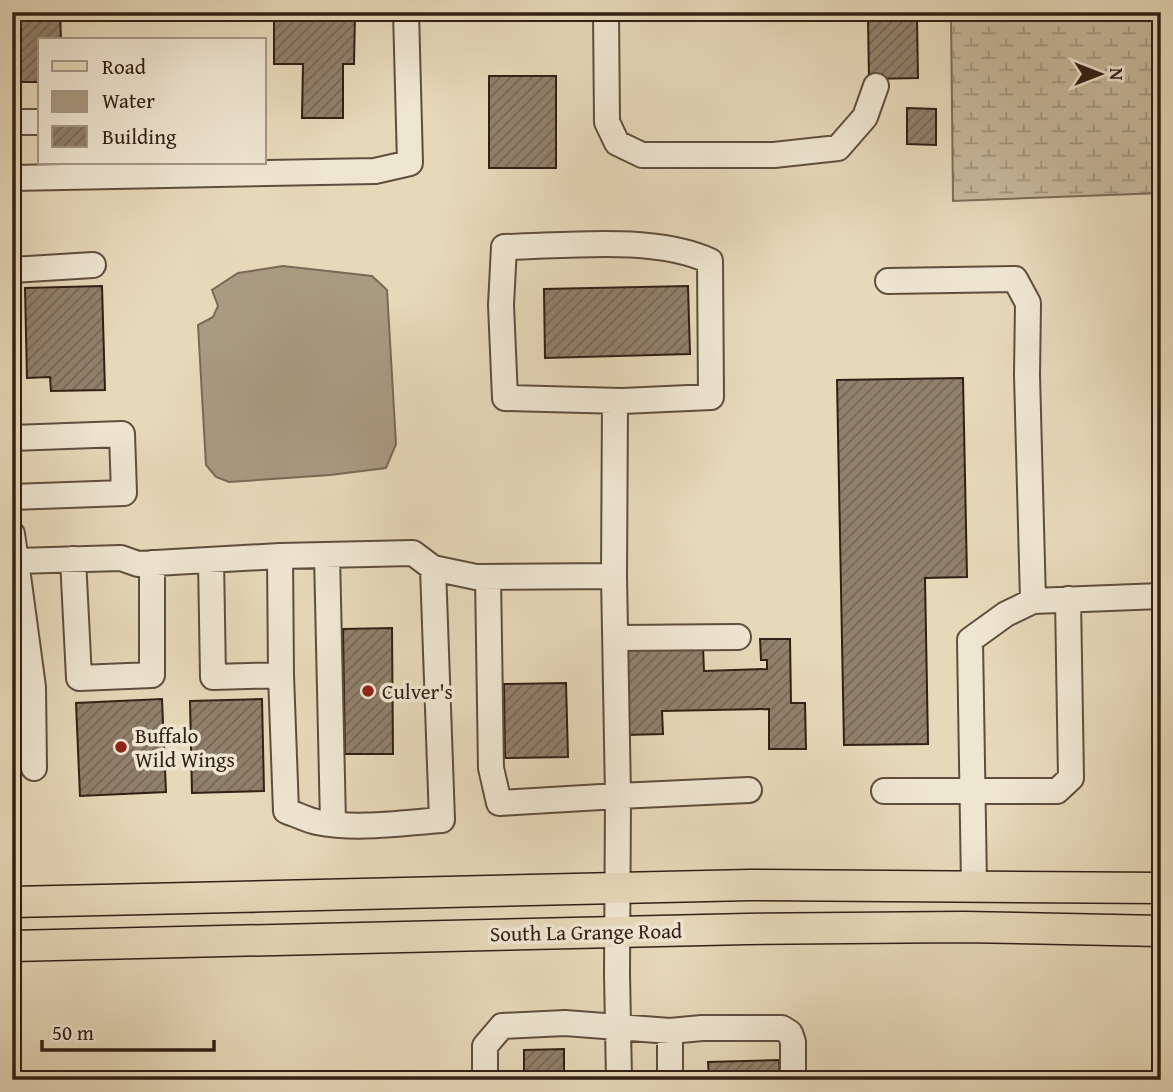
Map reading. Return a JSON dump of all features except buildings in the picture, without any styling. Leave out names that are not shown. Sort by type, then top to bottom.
[{"type":"main road","name":"South La Grange Road","points":[[12,902],[750,885],[1161,888]]},
{"type":"main road","name":"South La Grange Road","points":[[12,946],[963,927],[1161,931]]},
{"type":"street","points":[[12,178],[375,171],[410,163],[406,12]]},
{"type":"street","points":[[606,12],[607,122],[617,143],[642,155],[774,155],[838,148],[865,117],[876,86]]},
{"type":"street","points":[[12,122],[38,122]]},
{"type":"street","points":[[619,1080],[615,401],[622,401],[711,397],[710,261],[690,252],[649,245],[504,247],[501,305],[505,398],[622,401]]},
{"type":"street","points":[[12,270],[93,265]]},
{"type":"street","points":[[888,281],[1015,279],[1028,303],[1027,388],[1033,601]]},
{"type":"street","points":[[12,438],[122,434],[124,493],[12,497]]},
{"type":"street","points":[[12,534],[33,687],[34,768]]},
{"type":"street","points":[[14,561],[121,558],[138,564],[280,556],[413,553],[433,568],[476,577],[614,576]]},
{"type":"street","points":[[327,555],[333,823]]},
{"type":"street","points":[[280,556],[286,811],[316,822],[373,825],[442,820],[433,568]]},
{"type":"street","points":[[73,559],[79,678],[152,676],[152,563]]},
{"type":"street","points":[[211,560],[213,677],[281,675]]},
{"type":"street","points":[[488,577],[491,768],[499,803],[748,790]]},
{"type":"street","points":[[975,885],[970,640],[1006,614],[1033,601],[1161,596]]},
{"type":"street","points":[[884,791],[1057,791],[1072,778],[1068,599]]},
{"type":"street","points":[[616,638],[738,637]]},
{"type":"street","points":[[485,1080],[485,1046],[502,1026],[565,1023],[670,1031],[702,1028],[782,1028],[790,1033],[793,1042],[793,1080]]},
{"type":"street","points":[[670,1031],[670,1080]]},
{"type":"green space","points":[[951,12],[1161,12],[1161,193],[953,201]]},
{"type":"water","points":[[283,266],[372,276],[387,290],[396,444],[386,468],[229,482],[216,477],[206,465],[198,325],[213,317],[218,306],[212,290],[238,273]]},
{"type":"place","name":"Culver's","points":[[368,691]]},
{"type":"place","name":"Buffalo Wild Wings","points":[[121,747]]}]
